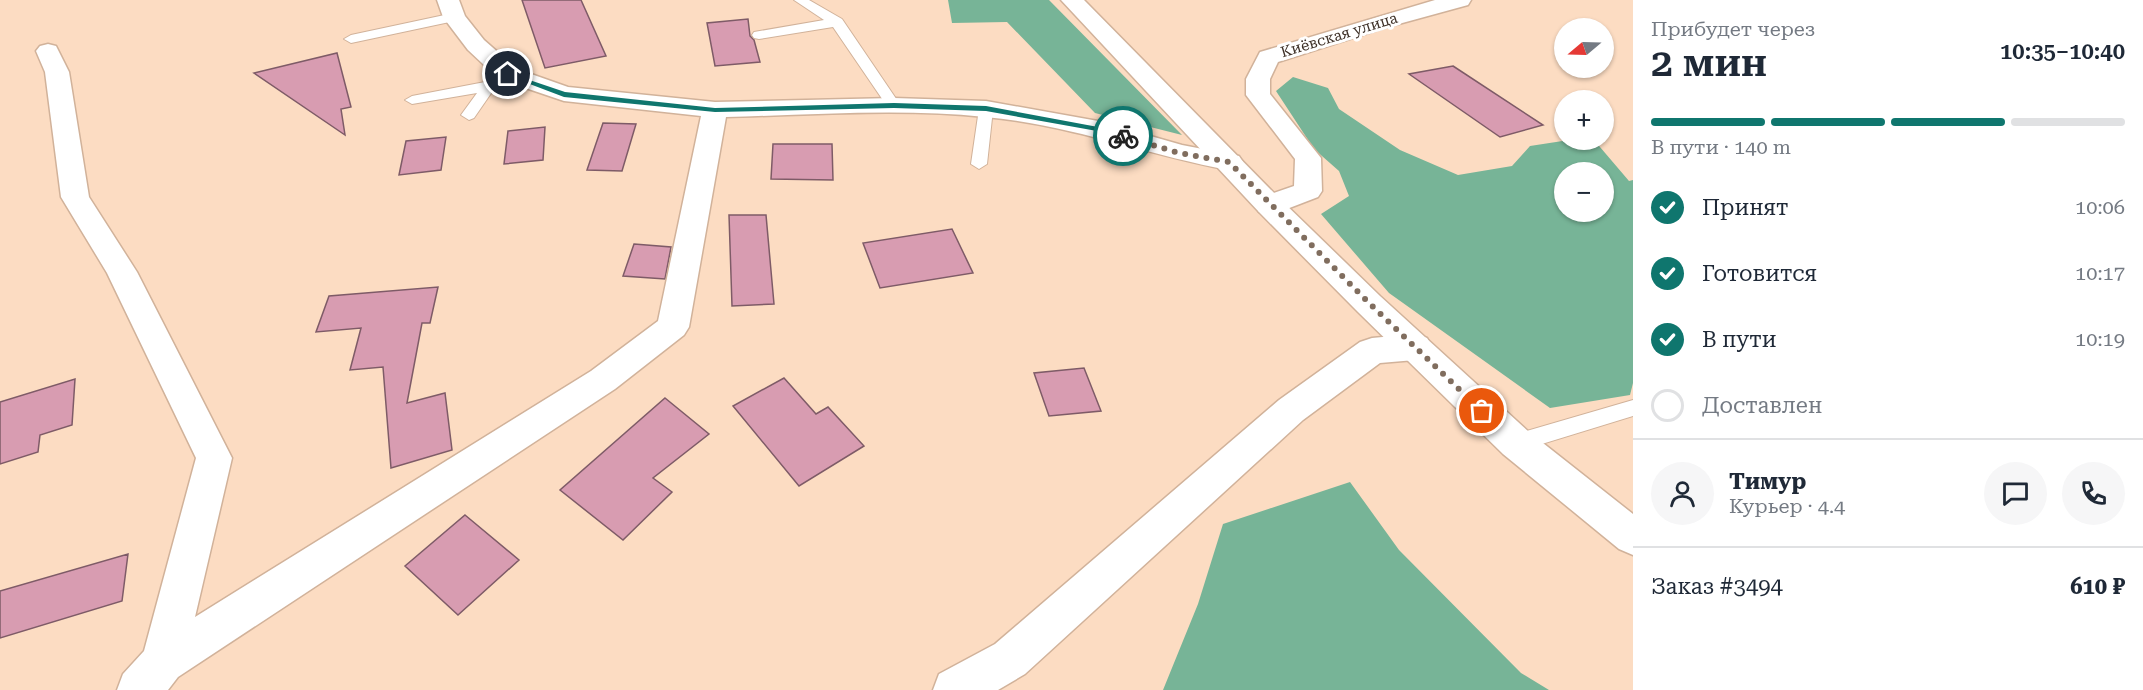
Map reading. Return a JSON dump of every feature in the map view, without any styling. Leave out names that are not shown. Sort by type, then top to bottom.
[{"type":"street","points":[[1072,0],[1269,205],[1516,443],[1633,537]]},
{"type":"street","name":"Киёвская улица","points":[[1269,205],[1308,191],[1308,158],[1258,95],[1257,79],[1268,57],[1376,23],[1460,0]]},
{"type":"street","points":[[451,8],[499,80],[564,94],[715,110],[894,106],[986,109],[1098,129],[1179,153],[1229,162]]},
{"type":"street","points":[[48,51],[57,72],[75,197],[122,272],[214,458],[163,662]]},
{"type":"street","points":[[139,690],[163,662],[603,380],[673,327],[715,110]]},
{"type":"street","points":[[955,690],[1010,659],[1291,410],[1372,351],[1415,346]]},
{"type":"lane","points":[[800,0],[837,22],[894,106]]},
{"type":"lane","points":[[351,39],[451,8]]},
{"type":"lane","points":[[759,35],[837,22]]},
{"type":"lane","points":[[412,100],[499,80]]},
{"type":"lane","points":[[469,115],[499,80]]},
{"type":"lane","points":[[979,164],[986,109]]},
{"type":"lane","points":[[1516,443],[1633,408]]},
{"type":"green space","points":[[948,0],[1049,0],[1182,135],[1095,113],[1007,22],[952,23]]},
{"type":"green space","points":[[1293,77],[1328,88],[1339,109],[1400,150],[1458,175],[1512,166],[1530,146],[1554,142],[1554,150],[1603,150],[1613,162],[1554,162],[1554,222],[1614,222],[1614,163],[1629,181],[1633,180],[1633,383],[1630,395],[1550,408],[1389,293],[1321,214],[1349,196],[1339,171],[1314,149],[1276,91]]},
{"type":"green space","points":[[1350,482],[1399,550],[1521,673],[1549,690],[1163,690],[1198,604],[1223,524]]},
{"type":"building","points":[[522,0],[581,0],[606,56],[545,68]]},
{"type":"building","points":[[748,19],[750,36],[754,40],[760,62],[715,66],[707,23]]},
{"type":"building","points":[[337,53],[351,107],[341,109],[345,135],[254,73]]},
{"type":"building","points":[[1453,66],[1543,125],[1500,137],[1409,74]]},
{"type":"building","points":[[603,123],[636,124],[622,171],[587,170]]},
{"type":"building","points":[[545,127],[543,160],[504,164],[508,131]]},
{"type":"building","points":[[446,137],[441,170],[399,175],[406,141]]},
{"type":"building","points":[[773,144],[832,144],[833,180],[771,179]]},
{"type":"building","points":[[729,215],[766,215],[774,304],[732,306]]},
{"type":"building","points":[[952,229],[973,273],[880,288],[863,243]]},
{"type":"building","points":[[634,244],[671,247],[665,279],[623,276]]},
{"type":"building","points":[[438,287],[430,323],[422,323],[407,403],[445,393],[452,450],[391,468],[383,367],[350,370],[361,328],[316,332],[329,296]]},
{"type":"building","points":[[1084,368],[1101,411],[1049,416],[1034,373]]},
{"type":"building","points":[[784,378],[816,414],[828,407],[864,446],[799,486],[733,406]]},
{"type":"building","points":[[75,379],[72,425],[40,435],[38,452],[0,464],[0,402]]},
{"type":"building","points":[[665,398],[709,434],[653,478],[672,492],[623,540],[560,490]]},
{"type":"building","points":[[465,515],[519,560],[458,615],[405,566]]},
{"type":"building","points":[[128,554],[122,601],[0,638],[0,591]]},
{"type":"way so far","points":[[1123,136],[1179,153],[1229,162],[1269,205],[1482,411]]},
{"type":"route","points":[[508,74],[564,94],[715,110],[894,106],[986,109],[1098,129],[1123,136]]}]
